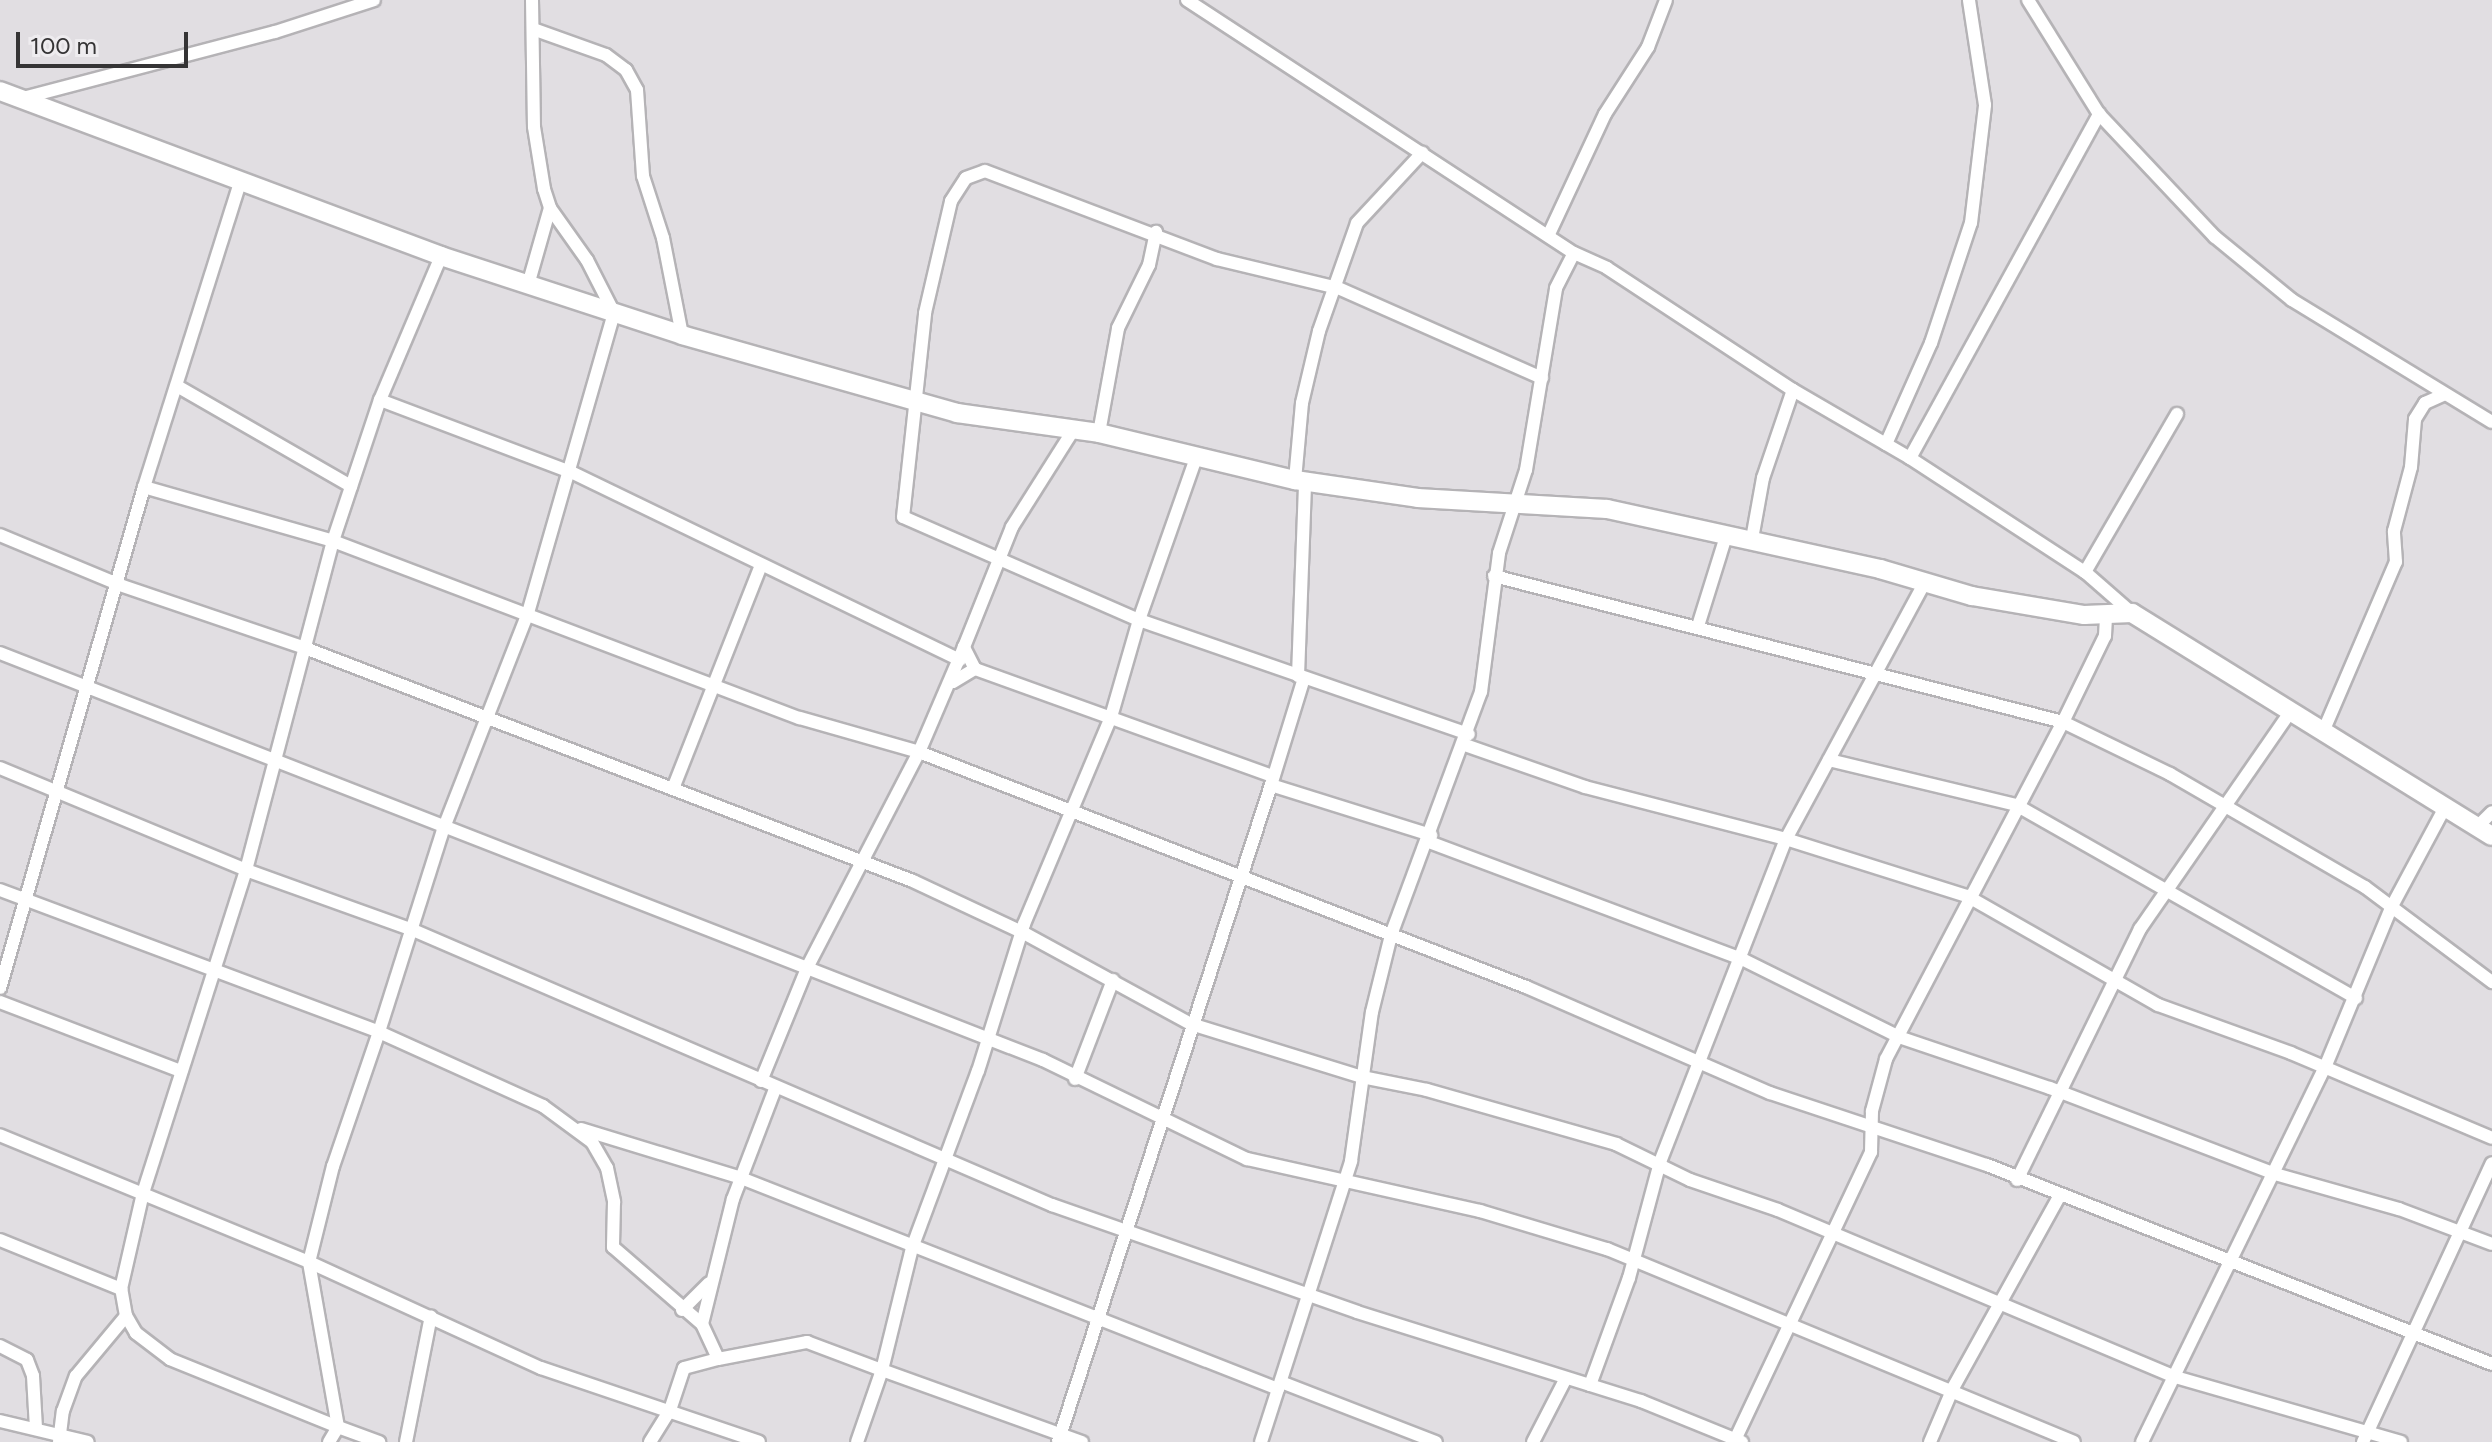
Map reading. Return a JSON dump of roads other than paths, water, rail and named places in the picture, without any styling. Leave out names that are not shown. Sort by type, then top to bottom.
[{"type":"street","points":[[21,99],[275,32],[374,0]]},
{"type":"street","points":[[329,1442],[338,1427],[309,1262],[333,1166],[413,930],[443,830],[491,718],[528,613],[571,472],[614,313],[587,260],[550,208],[534,127],[532,0]]},
{"type":"street","points":[[1187,0],[1574,253],[1607,268],[1793,390],[1910,458],[2085,572],[2132,613],[2444,809],[2484,832],[2492,812]]},
{"type":"street","points":[[1549,234],[1605,114],[1648,47],[1666,0]]},
{"type":"street","points":[[1886,444],[1931,343],[1971,223],[1985,105],[1969,0]]},
{"type":"street","points":[[2028,0],[2099,114],[2226,246],[2292,300],[2492,422]]},
{"type":"street","points":[[533,29],[606,55],[626,70],[637,90],[643,176],[663,238],[682,335]]},
{"type":"street","points":[[0,91],[441,256],[682,335],[919,403],[1099,433],[1300,480],[1418,498],[1607,509],[1880,569],[1923,586],[2106,614],[2132,613]]},
{"type":"street","points":[[1910,458],[2099,114]]},
{"type":"street","points":[[1060,1438],[1101,1321],[1160,1115],[1272,780],[1301,677],[1302,403],[1319,331],[1338,288],[1357,223],[1422,153]]},
{"type":"street","points":[[1542,378],[1338,288],[1217,259],[1156,232],[985,171],[966,178],[951,201],[925,313],[919,403],[903,517],[1139,620],[1467,739],[1585,787],[1786,839],[1967,896],[2158,1005],[2291,1053],[2323,1071],[2492,1138]]},
{"type":"street","points":[[0,988],[120,585],[144,487],[241,180]]},
{"type":"street","points":[[528,285],[550,208]]},
{"type":"street","points":[[1099,433],[1118,328],[1149,265],[1156,232]]},
{"type":"street","points":[[1261,1442],[1346,1180],[1362,1077],[1391,935],[1467,739],[1489,647],[1494,576],[1518,502],[1556,288],[1574,253]]},
{"type":"street","points":[[379,1442],[170,1359],[136,1333],[126,1316],[121,1289],[143,1193],[246,870],[333,541],[380,400],[441,256]]},
{"type":"street","points":[[177,386],[351,486]]},
{"type":"street","points":[[1752,539],[1763,478],[1793,390]]},
{"type":"street","points":[[2323,732],[2396,562],[2394,531],[2411,467],[2415,419],[2425,403],[2445,394]]},
{"type":"street","points":[[380,400],[571,472],[761,565],[962,654],[975,669],[1111,717],[1742,959],[1899,1037],[2058,1090],[2275,1174],[2460,1230],[2492,1244]]},
{"type":"street","points":[[2085,572],[2177,414]]},
{"type":"street","points":[[761,1081],[808,966],[953,682],[1023,505],[1074,429]]},
{"type":"street","points":[[857,1442],[882,1370],[912,1248],[1022,932],[1074,815],[1111,717],[1139,620],[1196,458]]},
{"type":"street","points":[[144,487],[333,541],[800,718],[919,752],[1239,879],[1391,935],[1697,1062],[1875,1130],[1987,1165],[2059,1197],[2492,1364]]},
{"type":"street","points":[[1698,626],[1727,533]]},
{"type":"street","points":[[0,535],[120,585],[305,648],[674,786],[862,861],[1022,932],[1191,1024],[1362,1077],[1546,1123],[1660,1162],[1690,1180],[2004,1302],[2175,1377],[2366,1438],[2401,1442]]},
{"type":"street","points":[[674,786],[761,565]]},
{"type":"street","points":[[1494,576],[1698,626],[1873,676],[2063,722],[2223,803],[2365,887],[2492,982]]},
{"type":"street","points":[[1590,1385],[1633,1261],[1660,1162],[1697,1062],[1742,959],[1786,839],[1923,586]]},
{"type":"street","points":[[0,768],[246,870],[413,930],[775,1089],[945,1156],[1052,1205],[1127,1227],[1310,1296],[1565,1380],[1590,1385],[1737,1441],[1794,1324],[1871,1152],[1875,1130],[1872,1111],[1886,1059],[1967,896],[2063,722],[2105,636],[2106,614]]},
{"type":"street","points":[[0,653],[443,830],[808,966],[987,1038],[1160,1115],[1247,1159],[1480,1211],[1633,1261],[1953,1388],[2074,1442]]},
{"type":"street","points":[[953,682],[975,669]]},
{"type":"street","points":[[2017,1180],[2058,1090],[2115,980],[2165,893],[2223,803],[2291,711]]},
{"type":"street","points":[[1829,760],[2016,805],[2165,893],[2356,998]]},
{"type":"street","points":[[2142,1442],[2275,1174],[2356,998],[2391,908],[2444,809]]},
{"type":"street","points":[[0,890],[213,967],[379,1032],[543,1106],[575,1127],[741,1178],[1101,1321],[1436,1442]]},
{"type":"street","points":[[1075,1079],[1113,980]]},
{"type":"street","points":[[0,1002],[181,1071]]},
{"type":"street","points":[[702,1324],[709,1283],[741,1178],[775,1089]]},
{"type":"street","points":[[575,1127],[607,1168],[614,1202],[613,1247],[682,1310],[702,1324],[718,1359]]},
{"type":"street","points":[[0,1135],[309,1262],[431,1316],[471,1340],[604,1393],[670,1410],[759,1442]]},
{"type":"street","points":[[2366,1438],[2492,1163]]},
{"type":"street","points":[[1930,1442],[1953,1388],[2004,1302],[2059,1197]]},
{"type":"street","points":[[0,1240],[121,1289]]},
{"type":"street","points":[[682,1310],[709,1283]]},
{"type":"street","points":[[60,1437],[76,1376],[126,1316]]},
{"type":"street","points":[[406,1442],[431,1316]]},
{"type":"street","points":[[650,1442],[670,1410],[684,1368],[807,1342],[1060,1438],[1082,1442]]},
{"type":"street","points":[[0,1346],[27,1360],[33,1376],[36,1428]]},
{"type":"street","points":[[1533,1442],[1565,1380]]},
{"type":"street","points":[[0,1421],[88,1442]]}]
